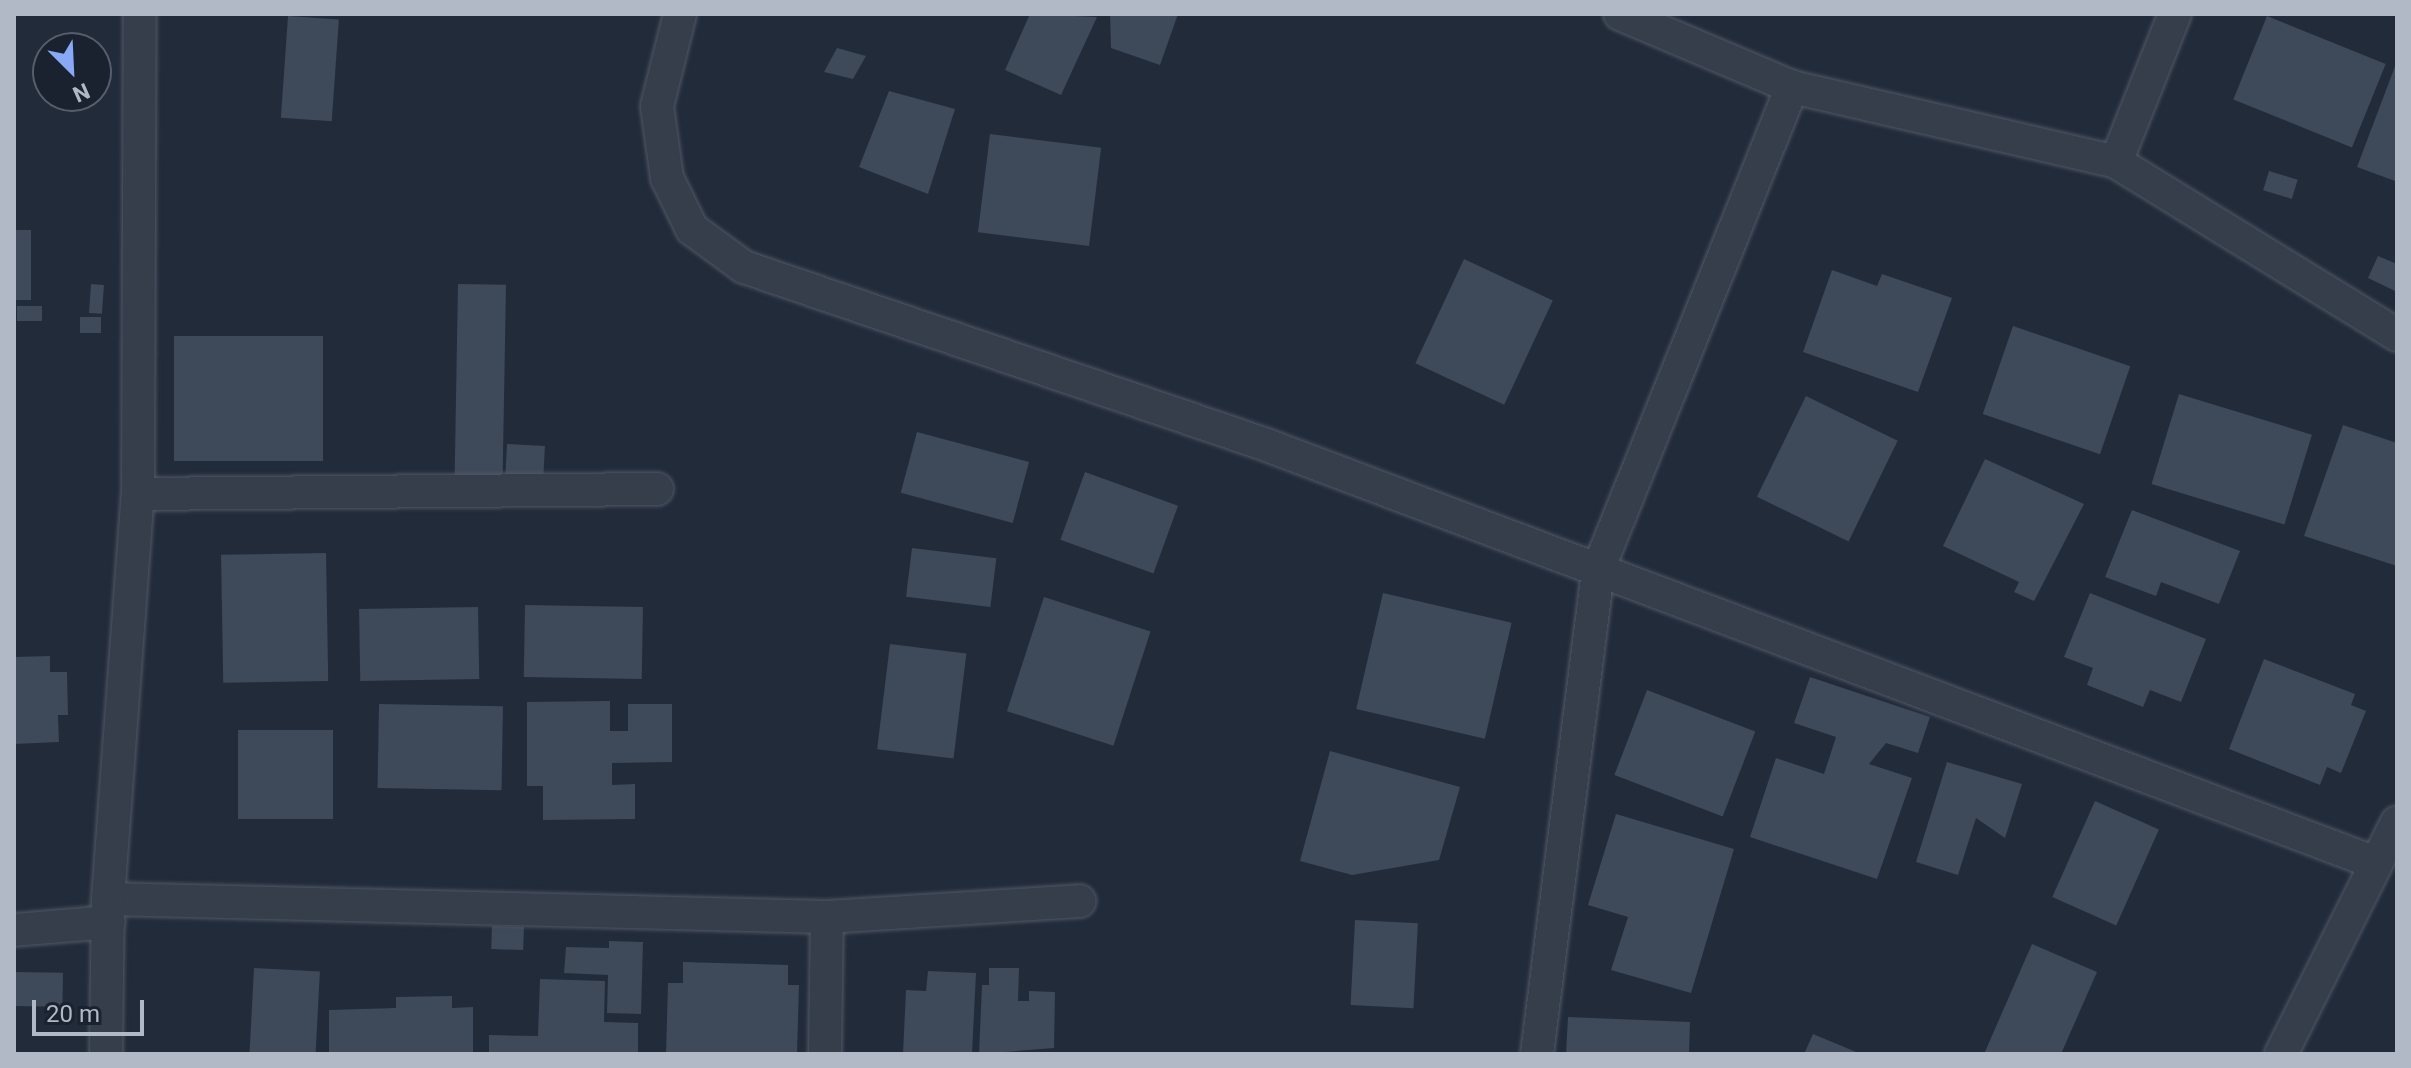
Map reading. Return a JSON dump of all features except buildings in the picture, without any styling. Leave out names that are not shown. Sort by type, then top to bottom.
[{"type":"street","points":[[106,1054],[108,910],[138,494],[140,14]]},
{"type":"street","points":[[680,14],[657,106],[667,178],[692,229],[744,267],[1264,444],[2373,862]]},
{"type":"street","points":[[1620,14],[1792,87],[2116,162],[2397,335]]},
{"type":"street","points":[[2116,162],[2175,14]]},
{"type":"street","points":[[1537,1054],[1598,570],[1792,87]]},
{"type":"street","points":[[138,494],[657,489]]},
{"type":"street","points":[[2281,1054],[2373,862],[2397,822]]},
{"type":"street","points":[[14,930],[108,910],[827,917],[1079,901]]},
{"type":"street","points":[[825,1054],[827,917]]}]
